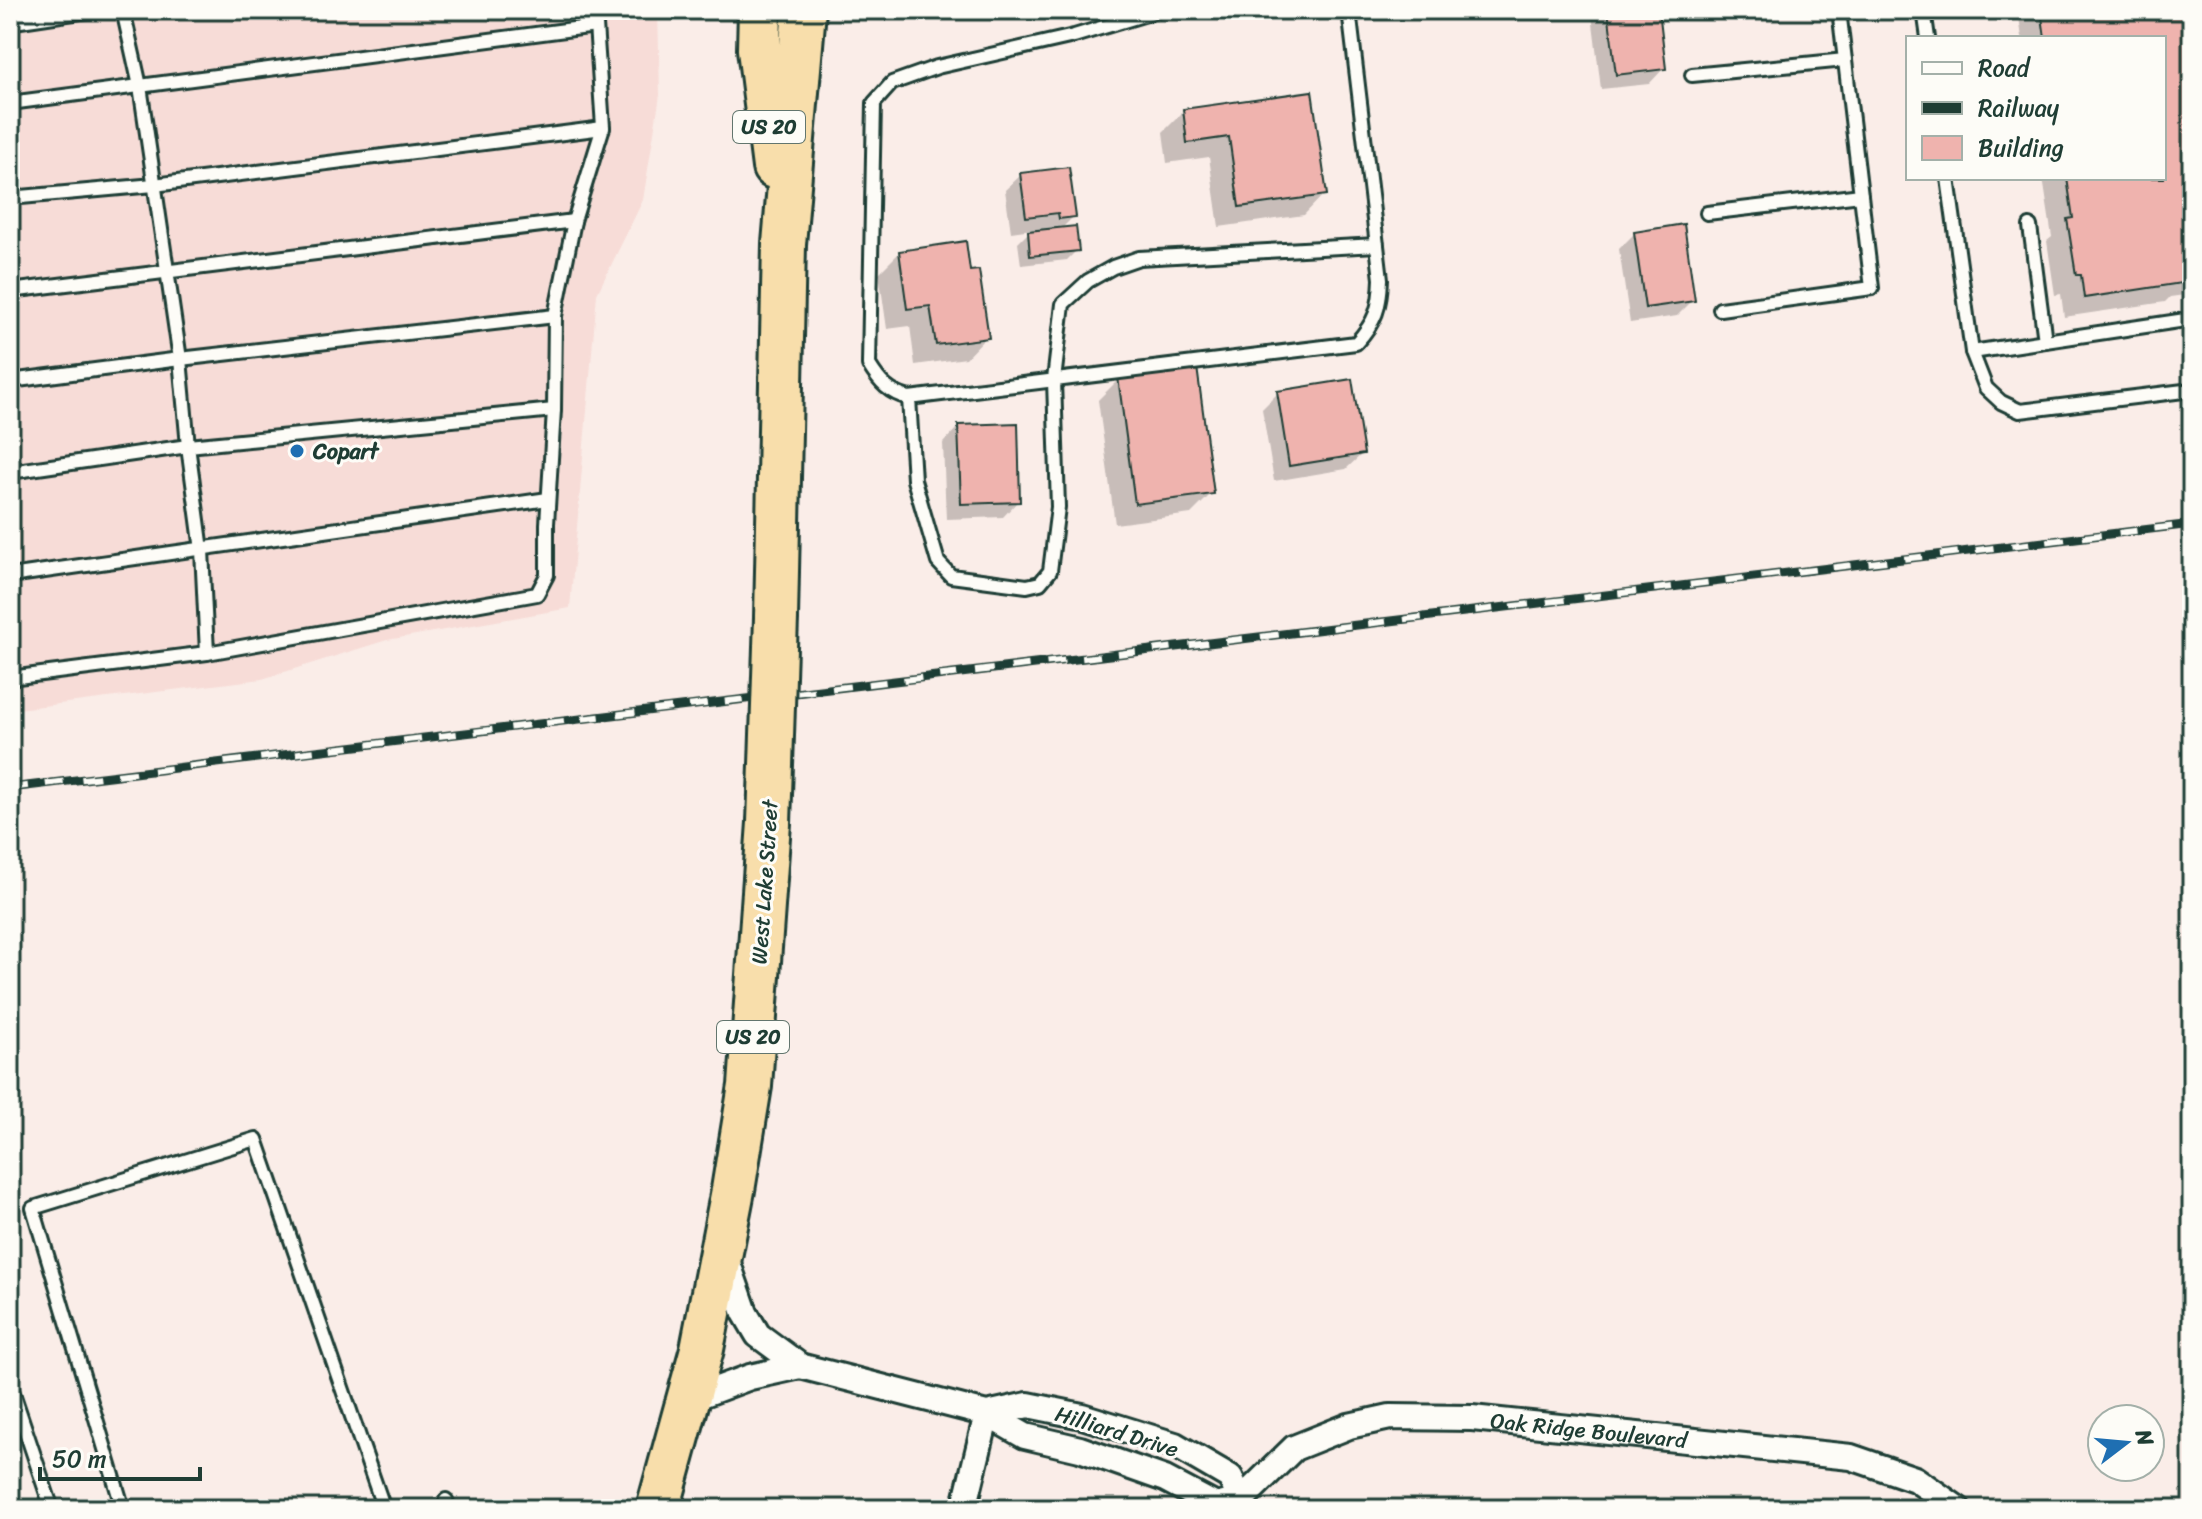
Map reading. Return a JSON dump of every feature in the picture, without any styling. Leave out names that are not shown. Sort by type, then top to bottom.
[{"type":"highway","name":"West Lake Street","points":[[760,10],[760,58],[784,244]]},
{"type":"highway","name":"West Lake Street","points":[[658,1509],[702,1349],[750,1086],[769,823],[784,244],[804,10]]},
{"type":"street","name":"Hilliard Drive","points":[[722,1248],[745,1313],[758,1335],[800,1366],[987,1414],[1025,1436],[1080,1449],[1165,1479],[1216,1506],[1240,1505],[1230,1477],[1175,1445],[1082,1416],[1028,1405],[987,1414]]},
{"type":"street","name":"Hilliard Drive","points":[[688,1400],[750,1377],[800,1366]]},
{"type":"street","points":[[964,1509],[987,1414]]},
{"type":"street","name":"Oak Ridge Boulevard","points":[[1240,1505],[1294,1448],[1349,1426],[1390,1417],[1458,1418],[1851,1457],[1915,1479],[1958,1509]]},
{"type":"lane","points":[[11,10],[14,22],[94,10]]},
{"type":"lane","points":[[123,10],[140,86],[180,359],[202,550],[207,653]]},
{"type":"lane","points":[[10,678],[207,653],[537,594],[547,575],[555,316],[574,221],[603,128],[595,10]]},
{"type":"lane","points":[[1160,10],[1074,36],[937,67],[892,83],[874,103],[869,365],[878,380],[893,394],[909,398],[1356,343],[1369,328],[1380,306],[1381,279],[1349,10]]},
{"type":"lane","points":[[1720,309],[1872,288],[1839,10]]},
{"type":"lane","points":[[1924,10],[1928,36]]},
{"type":"lane","points":[[10,103],[596,26]]},
{"type":"lane","points":[[1692,75],[1845,60]]},
{"type":"lane","points":[[10,198],[154,185],[603,128]]},
{"type":"lane","points":[[1948,180],[1972,352],[1986,388],[2001,402],[2020,411],[2192,390]]},
{"type":"lane","points":[[1707,213],[1861,195]]},
{"type":"lane","points":[[10,291],[574,221]]},
{"type":"lane","points":[[2030,226],[2045,341]]},
{"type":"lane","points":[[909,398],[914,480],[938,562],[951,576],[1027,586],[1040,583],[1050,571],[1058,507],[1054,380],[1063,304],[1088,281],[1113,267],[1139,258],[1377,245]]},
{"type":"lane","points":[[10,381],[555,316]]},
{"type":"lane","points":[[1972,352],[2192,319]]},
{"type":"lane","points":[[10,472],[188,446],[554,410]]},
{"type":"lane","points":[[10,576],[548,499]]},
{"type":"lane","points":[[123,1509],[33,1208],[256,1139],[384,1509]]},
{"type":"lane","points":[[10,1384],[52,1509]]},
{"type":"shaded area","name":"Copart","points":[[10,10],[658,10],[660,95],[643,200],[597,294],[570,608],[387,640],[262,679],[10,710]]},
{"type":"building","points":[[1608,10],[1659,10],[1666,69],[1616,75]]},
{"type":"building","points":[[2041,10],[2192,10],[2192,277],[2187,278],[2188,282],[2084,298],[2081,275],[2076,275],[2067,219],[2073,218],[2067,180],[2166,180],[2166,36],[2045,36]]},
{"type":"building","points":[[1312,91],[1327,195],[1239,207],[1229,137],[1187,143],[1183,109]]},
{"type":"building","points":[[1069,167],[1076,217],[1059,219],[1058,213],[1026,217],[1020,173]]},
{"type":"building","points":[[1684,224],[1695,301],[1645,308],[1634,232]]},
{"type":"building","points":[[1076,226],[1079,251],[1030,256],[1028,231]]},
{"type":"building","points":[[966,241],[970,271],[979,270],[989,338],[936,345],[930,306],[907,309],[899,251]]},
{"type":"building","points":[[1197,367],[1214,494],[1135,504],[1118,377]]},
{"type":"building","points":[[1352,379],[1364,454],[1289,466],[1277,391]]},
{"type":"building","points":[[1018,423],[1020,502],[961,504],[958,425]]},
{"type":"railway","points":[[10,788],[2192,524]]},
{"type":"place","name":"Copart","points":[[297,451]]}]
